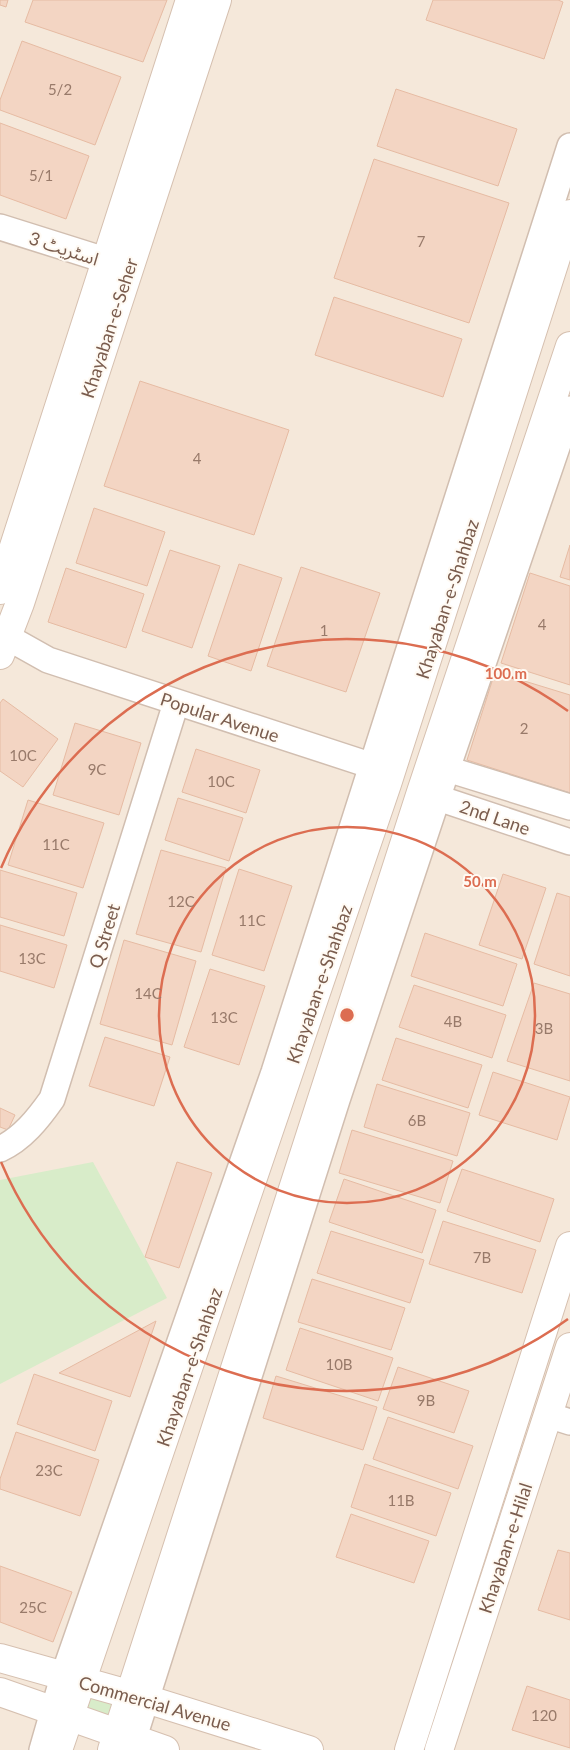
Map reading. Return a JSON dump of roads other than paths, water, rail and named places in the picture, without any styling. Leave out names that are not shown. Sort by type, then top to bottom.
[{"type":"main road","name":"Khayaban-e-Seher","points":[[2,647],[20,603],[118,265],[190,0]]},
{"type":"main road","name":"Khayaban-e-Seher","points":[[0,590],[217,0]]},
{"type":"main road","name":"Khayaban-e-Shahbaz","points":[[58,1750],[62,1713],[72,1679],[570,214]]},
{"type":"main road","name":"Khayaban-e-Shahbaz","points":[[123,1743],[439,766],[570,346]]},
{"type":"main road","points":[[409,1750],[570,1246]]},
{"type":"main road","name":"Khayaban-e-Hilal","points":[[440,1750],[559,1419],[570,1347]]},
{"type":"main road","name":"Commercial Avenue","points":[[0,1658],[138,1696],[309,1750]]},
{"type":"main road","name":"Commercial Avenue","points":[[0,1692],[62,1713],[123,1743],[165,1750]]},
{"type":"street","points":[[382,769],[570,146]]},
{"type":"street","name":"اسٹریٹ 3","points":[[0,227],[118,265]]},
{"type":"street","points":[[570,409],[439,766],[570,807]]},
{"type":"street","name":"Popular Avenue","points":[[2,647],[48,660],[382,769]]},
{"type":"street","name":"Q Street","points":[[0,1149],[9,1145],[34,1124],[52,1099],[64,1068],[176,703]]},
{"type":"street","name":"2nd Lane","points":[[429,795],[570,842]]},
{"type":"street","points":[[42,1750],[62,1713]]}]
